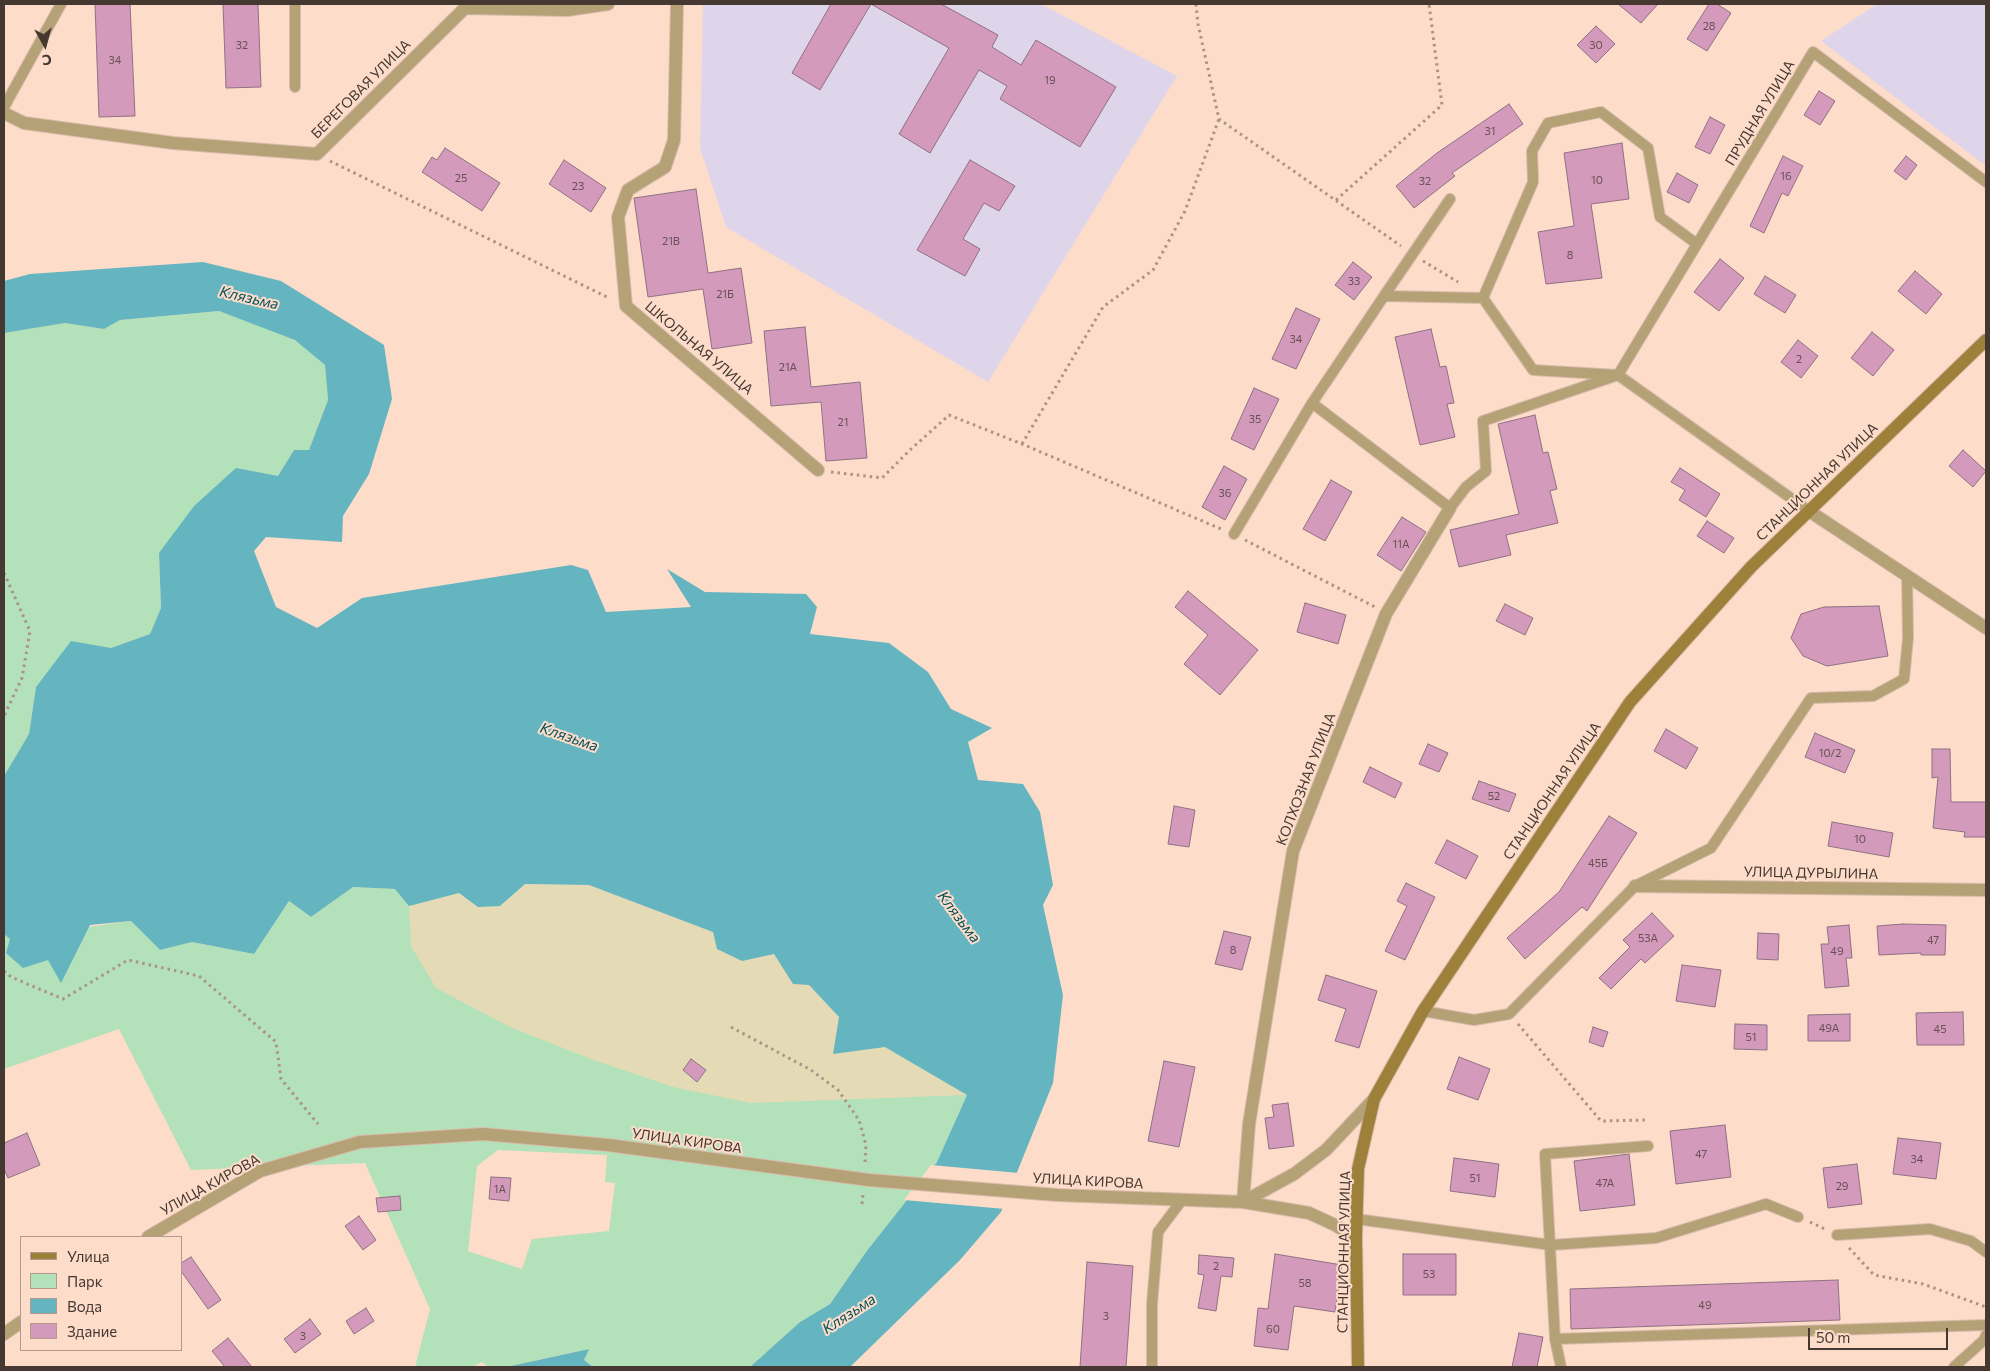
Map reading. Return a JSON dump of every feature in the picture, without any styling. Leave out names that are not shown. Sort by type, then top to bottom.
[{"type":"main road","name":"СТАНЦИОННАЯ УЛИЦА","points":[[1358,1367],[1356,1219],[1358,1169],[1374,1099],[1423,1011],[1630,702],[1751,567],[1986,340]]},
{"type":"street","name":"БЕРЕГОВАЯ УЛИЦА","points":[[4,114],[24,123],[173,143],[317,154],[461,6],[502,6],[567,10],[608,4]]},
{"type":"street","name":"ШКОЛЬНАЯ УЛИЦА","points":[[677,4],[674,140],[665,167],[628,190],[618,217],[626,306],[818,470]]},
{"type":"street","name":"КОЛХОЗНАЯ УЛИЦА","points":[[1243,1202],[1249,1124],[1293,851],[1386,614],[1450,508]]},
{"type":"street","points":[[1809,511],[1986,628]]},
{"type":"street","name":"УЛИЦА ДУРЫЛИНА","points":[[1636,886],[1986,890]]},
{"type":"street","points":[[1243,1202],[1294,1174],[1326,1150],[1374,1099]]},
{"type":"street","name":"УЛИЦА КИРОВА","points":[[150,1236],[260,1171],[360,1142],[483,1134],[608,1145],[869,1180],[1057,1195],[1243,1202],[1309,1213],[1335,1225],[1356,1238]]},
{"type":"street","points":[[4,1334],[20,1323]]},
{"type":"lane","points":[[4,107],[60,4]]},
{"type":"lane","points":[[295,4],[295,87]]},
{"type":"lane","name":"ПРУДНАЯ УЛИЦА","points":[[1618,375],[1813,52],[1986,182]]},
{"type":"lane","points":[[1483,298],[1533,182],[1532,152],[1548,123],[1601,112],[1648,148],[1660,217],[1697,244]]},
{"type":"lane","points":[[1234,534],[1312,403],[1411,253],[1450,199]]},
{"type":"lane","points":[[1384,296],[1483,298]]},
{"type":"lane","points":[[1483,298],[1533,370],[1618,375],[1809,511]]},
{"type":"lane","points":[[1312,403],[1450,508],[1466,487],[1486,471],[1483,420],[1618,375]]},
{"type":"lane","points":[[1423,1011],[1474,1020],[1509,1014],[1636,886],[1711,848],[1810,698],[1873,696],[1904,678],[1908,638],[1907,576]]},
{"type":"lane","points":[[1560,1367],[1556,1339],[1545,1154],[1648,1146]]},
{"type":"lane","points":[[1152,1367],[1152,1304],[1158,1232],[1182,1200]]},
{"type":"lane","points":[[1356,1219],[1551,1245],[1656,1238],[1766,1204],[1798,1217]]},
{"type":"lane","points":[[1837,1235],[1930,1229],[1971,1241],[1986,1252]]},
{"type":"lane","points":[[1556,1339],[1986,1325]]},
{"type":"lane","points":[[1954,1367],[1984,1340],[1986,1334]]},
{"type":"path","points":[[1022,444],[1103,307],[1153,270],[1185,211],[1220,119],[1198,24],[1196,4]]},
{"type":"path","points":[[1336,200],[1442,105],[1429,4]]},
{"type":"path","points":[[1220,119],[1411,253],[1459,283]]},
{"type":"path","points":[[317,154],[626,306]]},
{"type":"path","points":[[818,470],[882,478],[910,450],[950,415],[1234,534],[1386,614]]},
{"type":"path","points":[[4,573],[30,631],[22,678],[4,716]]},
{"type":"path","points":[[4,971],[11,977],[63,999],[128,960],[199,976],[276,1042],[281,1080],[318,1124]]},
{"type":"path","points":[[1509,1014],[1601,1121],[1646,1120]]},
{"type":"path","points":[[731,1027],[811,1070],[838,1090],[859,1120],[866,1145],[865,1162]]},
{"type":"path","points":[[862,1204],[863,1193]]},
{"type":"path","points":[[1798,1217],[1837,1235],[1874,1275],[1924,1284],[1986,1308]]},
{"type":"shaded area","points":[[703,4],[1041,4],[1177,76],[988,382],[726,227],[700,148]]},
{"type":"shaded area","points":[[1877,4],[1986,4],[1986,166],[1821,41]]},
{"type":"green space","points":[[219,311],[295,339],[325,365],[328,400],[309,450],[294,450],[278,476],[159,553],[161,608],[150,634],[111,648],[71,642],[36,687],[29,734],[4,776],[4,333],[65,323],[104,329],[120,320]]},
{"type":"green space","points":[[353,887],[459,892],[478,907],[500,906],[713,932],[742,961],[967,1095],[937,1162],[866,1252],[830,1304],[800,1322],[750,1367],[709,1367],[707,1365],[704,1367],[593,1367],[584,1360],[588,1349],[506,1367],[488,1367],[482,1362],[472,1367],[415,1367],[430,1309],[365,1163],[191,1170],[119,1029],[4,1069],[4,934],[10,938],[131,921],[160,950],[192,942],[254,954],[289,901],[311,917]],"holes":[[[498,1150],[607,1155],[605,1182],[615,1183],[609,1231],[532,1239],[522,1269],[468,1251],[477,1166]]]},
{"type":"sand","points":[[524,884],[589,885],[774,954],[793,984],[809,985],[839,1017],[834,1053],[885,1047],[967,1095],[751,1103],[673,1087],[591,1059],[510,1027],[436,988],[411,946],[409,906],[459,892],[478,907],[500,906]]},
{"type":"water","name":"Клязьма","points":[[203,262],[281,281],[384,345],[392,399],[369,474],[343,516],[342,542],[266,537],[254,551],[276,607],[317,628],[362,598],[571,565],[588,570],[606,612],[691,607],[667,569],[705,592],[806,594],[817,607],[810,634],[889,643],[928,672],[951,709],[992,728],[968,742],[978,780],[1023,784],[1040,812],[1053,885],[1043,905],[1063,995],[1053,1083],[1001,1212],[960,1260],[850,1367],[750,1367],[800,1322],[830,1304],[866,1252],[937,1162],[967,1095],[885,1047],[833,1054],[839,1017],[809,985],[793,984],[774,954],[742,961],[717,949],[713,932],[589,885],[525,884],[500,906],[478,907],[459,893],[409,906],[395,889],[353,887],[311,917],[289,901],[254,954],[192,942],[160,950],[131,921],[90,925],[61,983],[48,960],[23,968],[6,953],[10,939],[4,934],[4,776],[29,734],[36,687],[71,641],[111,648],[150,634],[161,608],[159,553],[194,506],[236,468],[278,476],[294,450],[309,450],[328,400],[325,365],[295,340],[219,311],[120,320],[104,329],[65,323],[4,333],[4,281],[30,274]]},
{"type":"water","points":[[589,1349],[584,1360],[593,1367],[506,1367]]},
{"type":"pier","points":[[931,1165],[1019,1173],[1005,1209],[904,1200]]},
{"type":"building","points":[[95,4],[130,4],[135,116],[99,117]]},
{"type":"building","points":[[223,4],[258,4],[261,87],[226,88]]},
{"type":"building","points":[[831,4],[871,4],[820,90],[792,73]]},
{"type":"building","points":[[871,4],[941,4],[998,35],[992,47],[1021,65],[1036,40],[1116,87],[1080,147],[1000,99],[1007,86],[979,70],[930,153],[899,134],[949,48]]},
{"type":"building","points":[[1618,4],[1658,4],[1641,23]]},
{"type":"building","points":[[1709,4],[1717,4],[1731,13],[1707,51],[1687,39]]},
{"type":"building","points":[[1596,26],[1615,44],[1596,63],[1577,45]]},
{"type":"building","points":[[1819,91],[1835,101],[1820,125],[1804,115]]},
{"type":"building","points":[[1509,104],[1523,124],[1452,173],[1455,176],[1414,208],[1396,186],[1437,153]]},
{"type":"building","points":[[1710,117],[1725,125],[1710,154],[1695,147]]},
{"type":"building","points":[[1622,143],[1629,199],[1591,204],[1602,278],[1546,284],[1538,232],[1574,226],[1564,153]]},
{"type":"building","points":[[445,148],[500,183],[482,211],[422,172],[432,157],[437,160]]},
{"type":"building","points":[[1783,156],[1803,166],[1788,196],[1782,193],[1764,233],[1750,226]]},
{"type":"building","points":[[1906,156],[1917,165],[1906,180],[1894,171]]},
{"type":"building","points":[[564,160],[606,188],[591,212],[549,184]]},
{"type":"building","points":[[970,160],[1015,186],[999,211],[984,203],[963,239],[980,249],[965,276],[917,250]]},
{"type":"building","points":[[1677,173],[1698,185],[1689,203],[1667,192]]},
{"type":"building","points":[[696,189],[708,273],[741,268],[752,343],[712,349],[703,289],[648,297],[634,198]]},
{"type":"building","points":[[1720,259],[1744,278],[1719,311],[1694,292]]},
{"type":"building","points":[[1353,262],[1372,277],[1354,300],[1335,285]]},
{"type":"building","points":[[1915,271],[1942,294],[1926,314],[1898,291]]},
{"type":"building","points":[[1765,276],[1796,295],[1785,313],[1754,294]]},
{"type":"building","points":[[1296,308],[1320,319],[1296,369],[1272,359]]},
{"type":"building","points":[[805,327],[811,387],[860,382],[867,458],[826,461],[821,402],[771,406],[764,331]]},
{"type":"building","points":[[1431,329],[1440,367],[1446,366],[1454,403],[1447,404],[1455,437],[1420,445],[1395,337]]},
{"type":"building","points":[[1872,332],[1894,350],[1873,376],[1851,358]]},
{"type":"building","points":[[1798,340],[1818,356],[1801,378],[1781,362]]},
{"type":"building","points":[[1254,388],[1279,399],[1254,450],[1231,439]]},
{"type":"building","points":[[1535,415],[1543,453],[1548,452],[1557,489],[1550,491],[1558,523],[1506,535],[1511,555],[1459,567],[1450,530],[1519,514],[1498,424]]},
{"type":"building","points":[[1963,450],[1986,471],[1973,487],[1949,466]]},
{"type":"building","points":[[1224,466],[1247,479],[1225,520],[1202,507]]},
{"type":"building","points":[[1680,468],[1720,494],[1706,517],[1679,500],[1685,490],[1671,482]]},
{"type":"building","points":[[1331,480],[1352,492],[1325,541],[1303,529]]},
{"type":"building","points":[[1402,517],[1426,532],[1401,571],[1377,555]]},
{"type":"building","points":[[1707,521],[1734,538],[1724,553],[1697,536]]},
{"type":"building","points":[[1188,591],[1258,650],[1220,695],[1184,664],[1208,635],[1175,607]]},
{"type":"building","points":[[1305,603],[1346,615],[1338,644],[1297,632]]},
{"type":"building","points":[[1505,604],[1533,618],[1525,635],[1496,621]]},
{"type":"building","points":[[1879,606],[1888,656],[1827,666],[1803,656],[1791,638],[1801,614],[1824,607]]},
{"type":"building","points":[[1666,729],[1698,748],[1686,769],[1654,751]]},
{"type":"building","points":[[1815,733],[1855,750],[1845,773],[1805,757]]},
{"type":"building","points":[[1428,744],[1448,753],[1439,772],[1419,764]]},
{"type":"building","points":[[1932,749],[1950,749],[1951,802],[1986,802],[1986,837],[1964,837],[1965,832],[1933,828],[1938,777],[1932,778]]},
{"type":"building","points":[[1370,767],[1402,783],[1395,798],[1363,782]]},
{"type":"building","points":[[1479,781],[1516,794],[1509,812],[1472,799]]},
{"type":"building","points":[[1174,806],[1195,810],[1189,847],[1168,844]]},
{"type":"building","points":[[1609,816],[1637,833],[1587,911],[1582,907],[1525,959],[1507,938],[1559,892]]},
{"type":"building","points":[[1832,822],[1893,833],[1889,857],[1828,846]]},
{"type":"building","points":[[1447,840],[1478,856],[1466,879],[1435,863]]},
{"type":"building","points":[[1406,883],[1435,897],[1405,960],[1385,951],[1407,906],[1397,901]]},
{"type":"building","points":[[1652,913],[1674,936],[1645,963],[1641,959],[1611,989],[1599,978],[1630,947],[1623,940]]},
{"type":"building","points":[[1903,924],[1946,925],[1945,955],[1921,955],[1921,953],[1879,955],[1877,926]]},
{"type":"building","points":[[1849,925],[1852,958],[1846,958],[1849,986],[1825,988],[1821,944],[1829,944],[1827,927]]},
{"type":"building","points":[[1224,931],[1251,937],[1242,970],[1215,964]]},
{"type":"building","points":[[1758,933],[1779,934],[1778,960],[1757,959]]},
{"type":"building","points":[[1682,965],[1721,970],[1715,1007],[1676,1001]]},
{"type":"building","points":[[1326,975],[1377,991],[1359,1048],[1335,1041],[1346,1009],[1318,1000]]},
{"type":"building","points":[[1963,1012],[1964,1045],[1917,1045],[1916,1013]]},
{"type":"building","points":[[1850,1014],[1850,1041],[1808,1041],[1808,1015]]},
{"type":"building","points":[[1735,1024],[1767,1025],[1767,1050],[1734,1049]]},
{"type":"building","points":[[1593,1027],[1608,1032],[1603,1047],[1589,1042]]},
{"type":"building","points":[[1459,1057],[1490,1069],[1478,1100],[1447,1089]]},
{"type":"building","points":[[691,1059],[706,1070],[697,1082],[683,1070]]},
{"type":"building","points":[[1164,1061],[1195,1067],[1179,1147],[1148,1141]]},
{"type":"building","points":[[1288,1103],[1294,1146],[1269,1149],[1265,1118],[1274,1117],[1272,1105]]},
{"type":"building","points":[[1725,1125],[1731,1177],[1676,1184],[1670,1131]]},
{"type":"building","points":[[27,1133],[40,1165],[8,1178],[4,1169],[4,1143]]},
{"type":"building","points":[[1898,1138],[1941,1143],[1936,1179],[1893,1174]]},
{"type":"building","points":[[1629,1154],[1635,1205],[1580,1211],[1574,1161]]},
{"type":"building","points":[[1454,1158],[1499,1164],[1495,1197],[1450,1191]]},
{"type":"building","points":[[1857,1164],[1862,1204],[1828,1208],[1823,1168]]},
{"type":"building","points":[[491,1177],[511,1178],[509,1201],[489,1199]]},
{"type":"building","points":[[400,1196],[401,1210],[378,1212],[376,1198]]},
{"type":"building","points":[[359,1216],[376,1240],[363,1250],[345,1226]]},
{"type":"building","points":[[1275,1254],[1342,1265],[1335,1312],[1294,1306],[1288,1350],[1254,1346],[1258,1308],[1268,1309]]},
{"type":"building","points":[[1403,1254],[1456,1254],[1456,1295],[1403,1295]]},
{"type":"building","points":[[1199,1255],[1234,1258],[1232,1277],[1221,1276],[1216,1311],[1198,1308],[1204,1275],[1198,1274]]},
{"type":"building","points":[[191,1257],[221,1300],[208,1309],[182,1272],[182,1262]]},
{"type":"building","points":[[1087,1262],[1133,1266],[1126,1367],[1080,1367]]},
{"type":"building","points":[[1838,1280],[1840,1320],[1571,1329],[1570,1289]]},
{"type":"building","points":[[366,1308],[374,1321],[354,1334],[346,1321]]},
{"type":"building","points":[[310,1319],[321,1334],[295,1353],[284,1339]]},
{"type":"building","points":[[1519,1333],[1543,1337],[1537,1367],[1512,1367]]},
{"type":"building","points":[[228,1338],[252,1367],[225,1367],[212,1351]]}]
